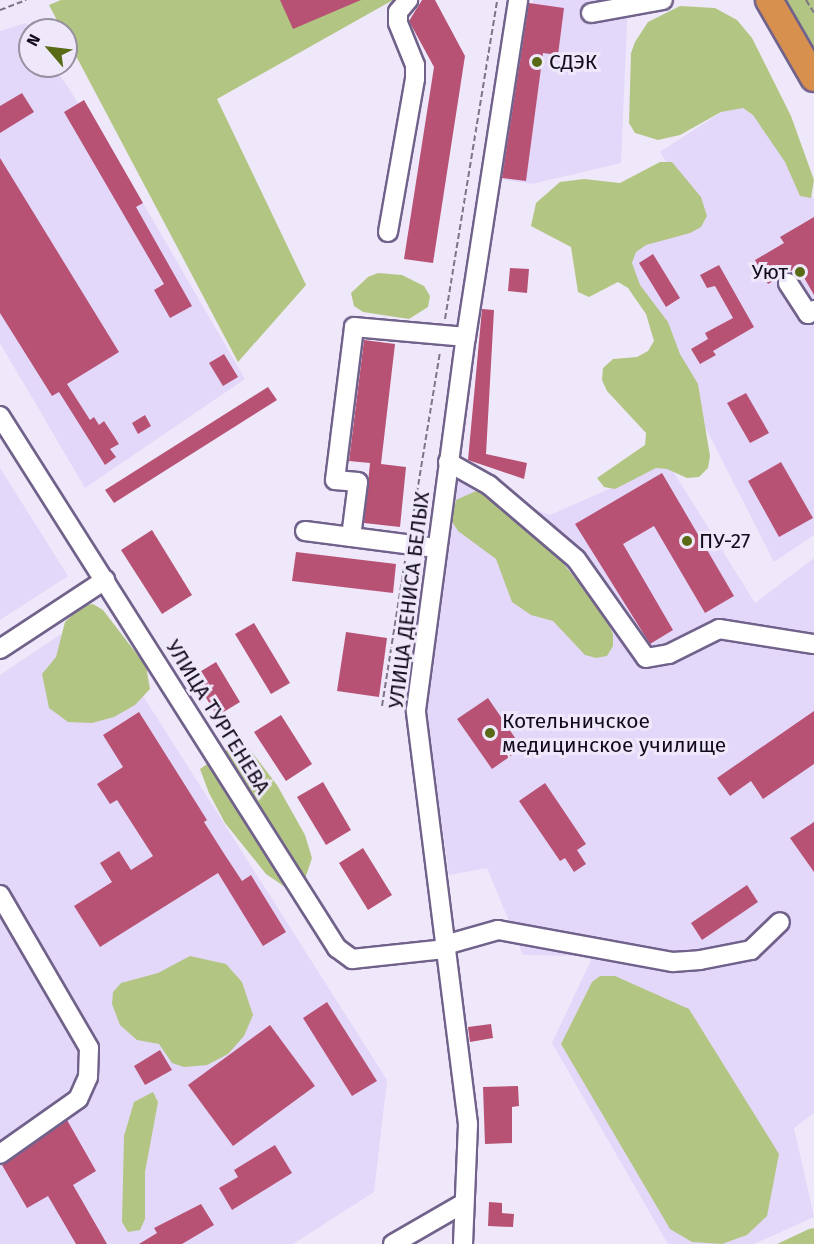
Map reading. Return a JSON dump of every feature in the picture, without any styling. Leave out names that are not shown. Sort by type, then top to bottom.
[{"type":"highway","points":[[770,0],[814,78]]},
{"type":"street","points":[[388,232],[415,79],[415,65],[398,23],[398,12],[408,0]]},
{"type":"street","name":"УЛИЦА ДЕНИСА БЕЛЫХ","points":[[463,1244],[468,1124],[416,710],[448,462],[518,0]]},
{"type":"street","points":[[591,13],[663,0]]},
{"type":"street","points":[[788,284],[808,314],[814,310]]},
{"type":"street","points":[[351,537],[358,482],[334,480],[354,327],[466,337]]},
{"type":"street","name":"УЛИЦА ТУРГЕНЕВА","points":[[0,416],[337,948],[352,959],[445,947],[498,930],[673,962],[700,960],[751,950],[780,922]]},
{"type":"street","points":[[448,462],[489,485],[576,559],[646,658],[669,654],[719,629],[814,644]]},
{"type":"street","points":[[305,531],[436,548]]},
{"type":"street","points":[[0,649],[105,580]]},
{"type":"street","points":[[0,895],[89,1047],[88,1077],[78,1099],[0,1154]]},
{"type":"street","points":[[393,1244],[464,1203]]},
{"type":"path","points":[[0,10],[27,0]]},
{"type":"path","points":[[382,706],[497,0]]},
{"type":"path","points":[[806,0],[814,13]]},
{"type":"shaded area","points":[[533,0],[628,0],[621,163],[532,184],[499,179],[523,5],[532,6]]},
{"type":"shaded area","points":[[18,25],[18,78],[62,78],[143,203],[245,379],[85,488],[0,343],[0,31]]},
{"type":"shaded area","points":[[756,90],[814,200],[814,535],[774,562],[619,258],[698,213],[660,152]]},
{"type":"shaded area","points":[[668,463],[755,603],[814,558],[814,1113],[794,1128],[814,1217],[754,1244],[668,1244],[552,1043],[593,956],[523,955],[487,868],[449,875],[426,710],[453,480],[550,515]]},
{"type":"shaded area","points":[[0,468],[68,576],[0,620]]},
{"type":"shaded area","points":[[91,614],[387,1080],[374,1192],[293,1244],[0,1244],[0,675]]},
{"type":"green space","points":[[61,0],[393,0],[217,99],[306,285],[238,362],[78,60],[78,18],[56,18],[49,5]]},
{"type":"green space","points":[[779,0],[814,0],[814,64]]},
{"type":"green space","points":[[680,6],[715,8],[737,20],[752,38],[791,116],[814,180],[811,198],[800,196],[785,162],[753,115],[743,108],[721,112],[680,135],[658,140],[635,133],[629,123],[631,53],[648,22]]},
{"type":"green space","points":[[660,162],[672,162],[701,197],[707,216],[701,227],[690,233],[646,245],[636,252],[632,263],[640,285],[668,322],[680,354],[698,384],[710,456],[708,468],[699,477],[687,478],[667,469],[656,468],[615,489],[604,487],[597,478],[645,445],[646,433],[607,391],[602,380],[603,368],[613,359],[637,357],[648,351],[654,341],[646,314],[628,288],[618,282],[589,297],[578,292],[571,247],[531,226],[536,203],[560,182],[584,179],[620,183]]},
{"type":"green space","points":[[378,273],[402,275],[424,286],[430,296],[428,307],[409,319],[363,312],[354,306],[351,293],[368,277]]},
{"type":"green space","points":[[476,491],[498,500],[524,524],[558,557],[603,613],[613,634],[613,646],[607,656],[596,658],[585,655],[553,621],[531,615],[512,602],[496,559],[458,531],[451,520],[456,500]]},
{"type":"green space","points":[[93,604],[103,610],[146,666],[150,689],[135,705],[114,717],[92,723],[68,722],[49,708],[42,674],[56,657],[65,622],[82,606]]},
{"type":"green space","points":[[237,743],[248,747],[277,785],[305,835],[312,858],[305,879],[296,887],[285,887],[266,874],[225,823],[209,793],[200,769]]},
{"type":"green space","points":[[190,956],[226,964],[242,982],[253,1015],[244,1036],[228,1054],[207,1065],[184,1067],[172,1063],[159,1044],[137,1040],[120,1025],[112,1004],[113,992],[121,983],[158,973]]},
{"type":"green space","points":[[600,976],[615,976],[689,1009],[779,1154],[767,1216],[747,1235],[722,1244],[692,1242],[670,1229],[561,1044],[592,982]]},
{"type":"green space","points":[[153,1092],[158,1102],[145,1172],[145,1219],[140,1230],[128,1232],[122,1222],[124,1136],[134,1102]]},
{"type":"green space","points":[[814,1228],[814,1244],[777,1244],[809,1229]]},
{"type":"building","points":[[280,0],[361,0],[293,29]]},
{"type":"building","points":[[422,0],[435,0],[465,56],[433,263],[404,259],[434,67],[409,21]]},
{"type":"building","points":[[529,3],[564,8],[558,55],[543,53],[526,181],[502,178]]},
{"type":"building","points":[[22,93],[34,112],[0,133],[0,106]]},
{"type":"building","points":[[84,100],[143,203],[136,207],[192,306],[170,318],[154,290],[164,284],[64,112]]},
{"type":"building","points":[[0,158],[119,352],[67,384],[90,420],[94,417],[99,425],[104,421],[119,444],[110,449],[116,457],[105,465],[59,392],[52,396],[0,313]]},
{"type":"building","points":[[814,217],[814,295],[798,267],[768,284],[755,260],[784,243],[780,237]]},
{"type":"building","points":[[653,254],[680,298],[666,307],[639,263]]},
{"type":"building","points":[[719,265],[754,327],[713,351],[716,355],[700,364],[691,349],[708,339],[705,333],[733,318],[715,286],[707,288],[700,275]]},
{"type":"building","points":[[510,268],[529,269],[527,293],[508,291]]},
{"type":"building","points":[[482,309],[494,310],[486,454],[527,463],[524,479],[468,460]]},
{"type":"building","points":[[364,340],[395,344],[381,464],[406,467],[400,527],[364,523],[370,463],[349,461]]},
{"type":"building","points":[[224,354],[238,377],[223,386],[209,363]]},
{"type":"building","points":[[268,387],[277,400],[114,503],[105,490]]},
{"type":"building","points":[[746,393],[769,433],[750,443],[727,403]]},
{"type":"building","points":[[145,415],[151,426],[138,434],[132,423]]},
{"type":"building","points":[[781,462],[813,518],[779,537],[748,481]]},
{"type":"building","points":[[662,473],[734,596],[705,613],[654,526],[623,544],[673,630],[650,644],[575,524]]},
{"type":"building","points":[[152,530],[192,595],[162,614],[121,550]]},
{"type":"building","points":[[296,552],[396,564],[393,593],[292,581]]},
{"type":"building","points":[[254,623],[290,683],[271,694],[235,634]]},
{"type":"building","points":[[346,632],[387,638],[379,697],[337,691]]},
{"type":"building","points":[[216,662],[240,702],[217,716],[193,676]]},
{"type":"building","name":"Котельничское медицинское училище","points":[[488,698],[522,748],[492,769],[457,719]]},
{"type":"building","points":[[814,711],[814,764],[763,799],[751,781],[730,796],[717,778]]},
{"type":"building","points":[[139,712],[207,820],[204,822],[242,881],[251,875],[286,932],[263,946],[218,873],[100,947],[74,906],[112,882],[100,863],[119,851],[131,870],[153,856],[117,800],[110,804],[97,784],[123,767],[103,735]]},
{"type":"building","points":[[281,715],[312,764],[286,781],[254,732]]},
{"type":"building","points":[[323,782],[351,830],[326,845],[297,797]]},
{"type":"building","points":[[545,783],[586,844],[577,850],[586,864],[574,872],[565,858],[560,861],[519,801]]},
{"type":"building","points":[[814,822],[814,872],[790,838]]},
{"type":"building","points":[[363,848],[392,895],[368,910],[339,863]]},
{"type":"building","points":[[747,885],[758,902],[702,940],[691,923]]},
{"type":"building","points":[[327,1002],[377,1081],[352,1096],[303,1018]]},
{"type":"building","points":[[491,1024],[493,1038],[470,1042],[468,1027]]},
{"type":"building","points":[[270,1025],[315,1086],[233,1146],[188,1085]]},
{"type":"building","points":[[160,1050],[172,1070],[145,1085],[134,1066]]},
{"type":"building","points":[[518,1086],[519,1106],[512,1107],[512,1143],[485,1144],[483,1087]]},
{"type":"building","points":[[67,1120],[96,1171],[73,1185],[107,1244],[76,1244],[48,1196],[27,1208],[2,1165]]},
{"type":"building","points":[[275,1145],[292,1173],[232,1210],[219,1188],[238,1177],[234,1170]]},
{"type":"building","points":[[489,1202],[502,1203],[502,1213],[514,1214],[513,1227],[488,1226]]},
{"type":"building","points":[[201,1204],[214,1225],[182,1244],[139,1244],[157,1233],[154,1228]]},
{"type":"place","name":"СДЭК","points":[[537,62]]},
{"type":"place","name":"Уют","points":[[800,272]]},
{"type":"place","name":"ПУ-27","points":[[687,541]]},
{"type":"place","name":"Котельничское медицинское училище","points":[[490,733]]}]
